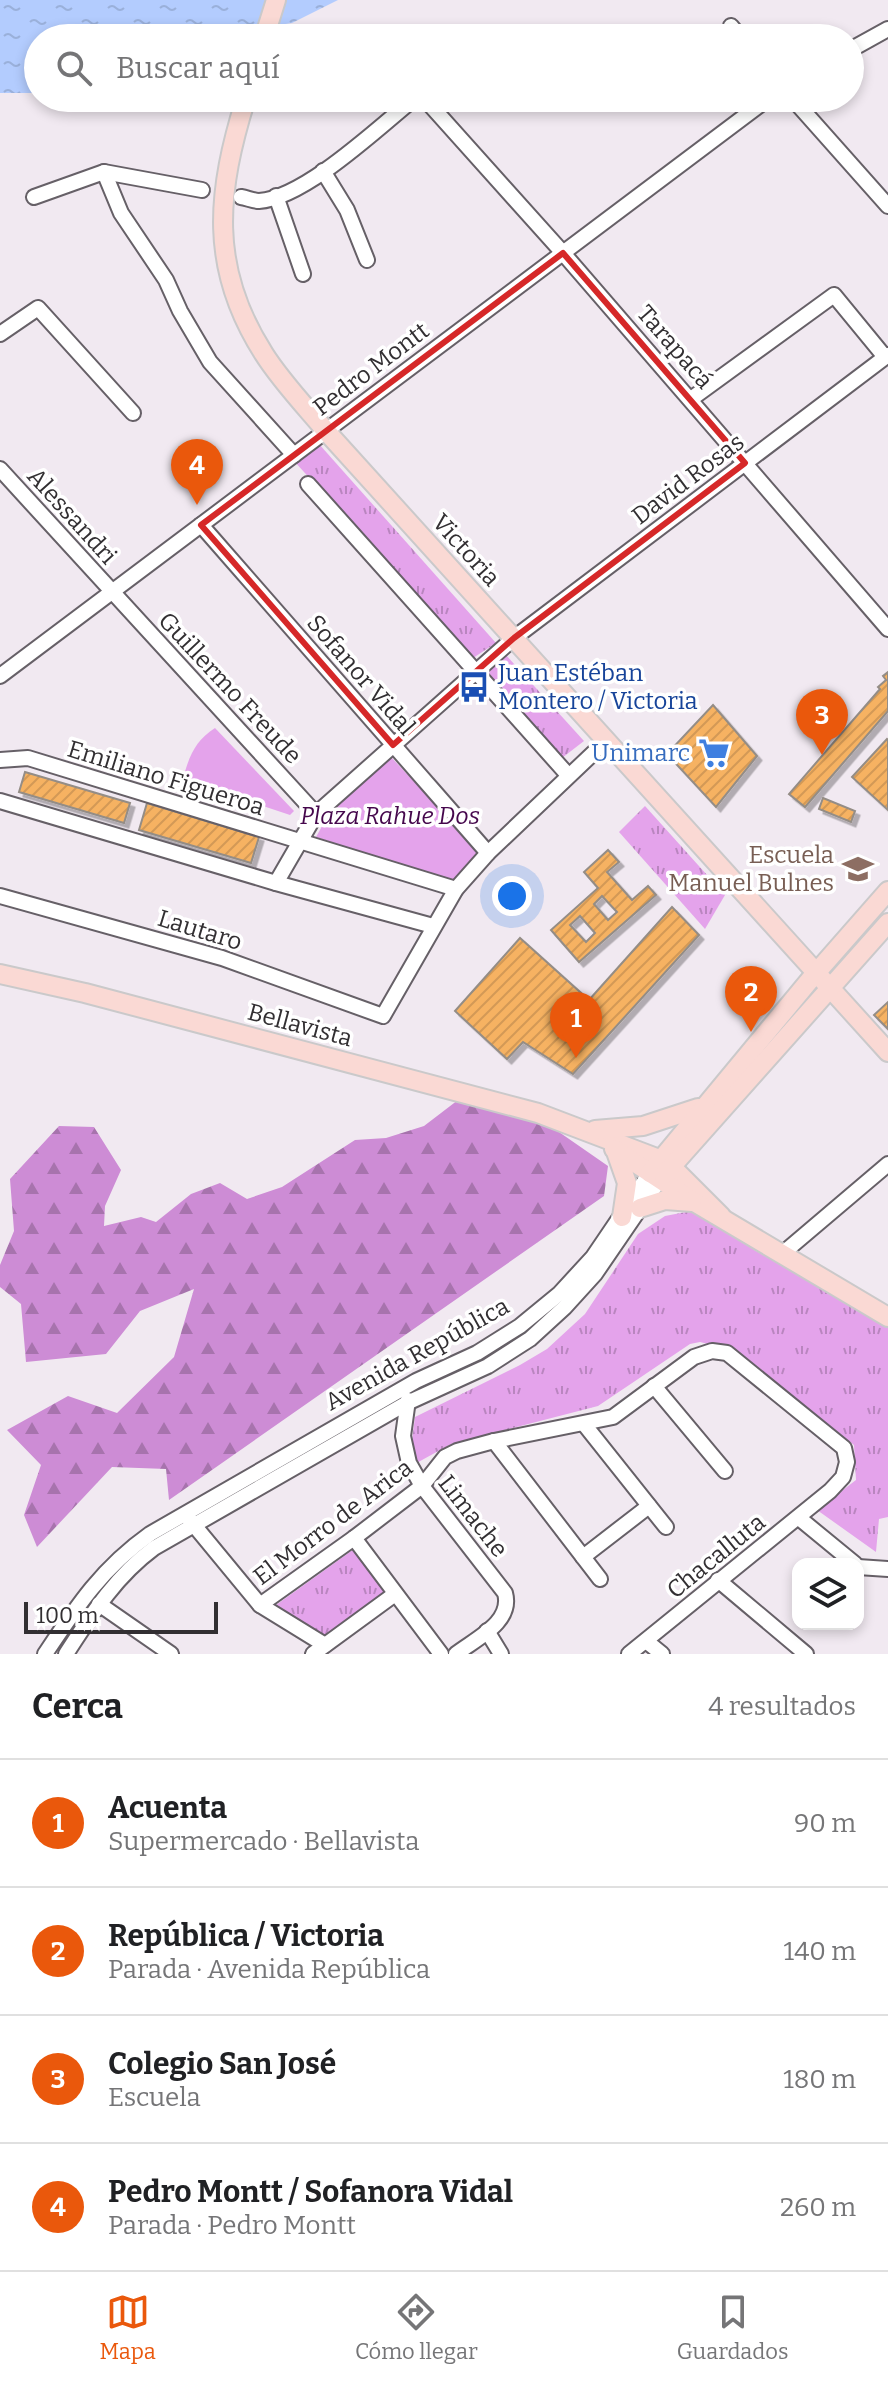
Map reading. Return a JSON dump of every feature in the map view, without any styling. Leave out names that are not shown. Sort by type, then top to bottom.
[{"type":"main road","points":[[268,24],[276,0]]},
{"type":"main road","name":"Victoria","points":[[242,112],[230,150],[223,194],[223,237],[231,278],[244,317],[263,354],[326,431],[888,1052]]},
{"type":"main road","name":"Avenida República","points":[[660,1169],[705,1105],[888,891]]},
{"type":"main road","name":"Avenida República","points":[[660,1169],[888,923]]},
{"type":"main road","name":"Bellavista","points":[[0,974],[85,993],[523,1109],[585,1129],[660,1169],[721,1216]]},
{"type":"main road","points":[[585,1129],[643,1126],[705,1105]]},
{"type":"main road","name":"Bellavista","points":[[585,1129],[615,1149],[660,1169],[696,1203],[888,1317]]},
{"type":"main road","points":[[615,1149],[627,1183],[622,1217]]},
{"type":"main road","points":[[640,1208],[665,1200],[696,1203]]},
{"type":"street","points":[[864,42],[888,29]]},
{"type":"street","points":[[241,197],[259,201],[301,186],[397,112]]},
{"type":"street","name":"Tarapacá","points":[[437,112],[691,399],[888,629]]},
{"type":"street","name":"Pedro Montt","points":[[0,676],[750,112]]},
{"type":"street","points":[[804,112],[888,206]]},
{"type":"street","points":[[323,171],[347,210],[367,260]]},
{"type":"street","points":[[104,172],[121,213],[166,280],[210,362],[294,455]]},
{"type":"street","points":[[34,197],[104,172],[202,190]]},
{"type":"street","points":[[276,196],[303,274]]},
{"type":"street","points":[[691,399],[834,295],[886,356]]},
{"type":"street","points":[[0,334],[38,308],[133,413]]},
{"type":"street","name":"David Rosas","points":[[276,883],[316,814],[514,638],[886,356]]},
{"type":"street","name":"Alessandri","points":[[0,469],[111,592]]},
{"type":"street","points":[[308,484],[568,775]]},
{"type":"street","name":"Sofanor Vidal","points":[[201,525],[488,853]]},
{"type":"street","name":"Guillermo Freude","points":[[111,592],[316,814]]},
{"type":"street","points":[[0,801],[433,926],[456,889],[488,853],[606,741]]},
{"type":"street","name":"Emiliano Figueroa","points":[[0,760],[28,758],[456,889]]},
{"type":"street","name":"Lautaro","points":[[0,896],[222,958],[383,1016],[433,926]]},
{"type":"street","points":[[782,1254],[888,1164]]},
{"type":"street","name":"Avenida República","points":[[45,1654],[84,1596],[107,1569],[150,1534],[190,1521],[407,1403],[466,1378],[530,1339],[587,1283],[640,1208],[660,1169]]},
{"type":"street","name":"Avenida República","points":[[66,1654],[118,1579],[190,1521],[416,1381],[477,1353],[540,1310],[577,1276],[660,1169]]},
{"type":"street","name":"El Morro de Arica","points":[[260,1605],[422,1486],[445,1457],[494,1441],[613,1417],[699,1354],[720,1352],[734,1357],[844,1448],[847,1462],[843,1477],[830,1491]]},
{"type":"street","name":"Limache","points":[[416,1381],[407,1403],[403,1436],[409,1463],[422,1486],[505,1593],[508,1604],[505,1617],[456,1654]]},
{"type":"street","points":[[654,1386],[725,1471]]},
{"type":"street","points":[[584,1424],[666,1527]]},
{"type":"street","points":[[494,1441],[600,1579]]},
{"type":"street","name":"Chacalluta","points":[[629,1654],[830,1491]]},
{"type":"street","points":[[583,1557],[649,1506]]},
{"type":"street","points":[[799,1518],[848,1558]]},
{"type":"street","points":[[190,1521],[260,1605],[319,1649],[395,1594]]},
{"type":"street","points":[[354,1538],[441,1654]]},
{"type":"street","points":[[864,1566],[888,1569]]},
{"type":"street","points":[[718,1580],[806,1654]]},
{"type":"street","points":[[99,1604],[171,1654]]},
{"type":"street","points":[[487,1631],[501,1654]]},
{"type":"street","points":[[646,1641],[662,1654]]},
{"type":"highlighted area","points":[[563,253],[745,463],[514,638],[393,745],[201,525]]},
{"type":"green space","points":[[319,444],[496,643],[473,658],[294,461]]},
{"type":"green space","points":[[506,655],[584,741],[562,758],[487,674]]},
{"type":"green space","name":"Plaza Rahue Dos","points":[[215,728],[294,811],[290,815],[183,779],[194,750],[202,738]]},
{"type":"green space","name":"Plaza Rahue Dos","points":[[391,757],[479,851],[452,881],[316,837],[329,814]]},
{"type":"green space","points":[[645,806],[725,895],[705,929],[619,832]]},
{"type":"green space","points":[[458,1100],[546,1123],[608,1166],[604,1196],[169,1500],[166,1469],[112,1467],[37,1547],[24,1515],[41,1465],[7,1430],[68,1396],[117,1413],[174,1357],[194,1289],[140,1311],[106,1354],[26,1362],[21,1304],[0,1287],[0,1265],[14,1231],[10,1179],[59,1126],[94,1127],[121,1170],[105,1206],[104,1226],[141,1217],[156,1222],[191,1194],[220,1183],[247,1199],[282,1187],[355,1140],[386,1138],[424,1126]]},
{"type":"green space","points":[[691,1211],[888,1324],[888,1517],[879,1519],[876,1552],[817,1510],[856,1480],[854,1445],[737,1351],[700,1342],[690,1344],[598,1406],[451,1444],[413,1465],[415,1417],[547,1349],[585,1314],[638,1234],[665,1216]]},
{"type":"green space","points":[[354,1549],[385,1592],[326,1636],[276,1605]]},
{"type":"water","points":[[0,0],[338,0],[285,24],[24,24],[24,93],[0,93]]},
{"type":"building","points":[[888,672],[888,711],[805,807],[789,794],[880,689],[878,687],[886,680],[883,676]]},
{"type":"building","points":[[713,705],[757,756],[716,807],[667,754]]},
{"type":"building","points":[[888,740],[888,810],[852,777]]},
{"type":"building","points":[[25,772],[130,803],[124,823],[19,792]]},
{"type":"building","points":[[823,798],[855,811],[851,822],[819,809]]},
{"type":"building","points":[[147,803],[259,837],[251,863],[139,830]]},
{"type":"building","points":[[608,850],[619,862],[607,872],[632,900],[648,886],[656,895],[579,962],[551,930],[598,888],[584,872]],"holes":[[[602,896],[617,912],[608,920],[594,904]],[[580,916],[595,933],[586,942],[570,925]]]},
{"type":"building","points":[[672,907],[699,935],[573,1074],[523,1042],[507,1059],[455,1011],[520,938],[589,1000]]},
{"type":"building","points":[[888,1002],[888,1029],[874,1015]]},
{"type":"place","name":"Pedro Montt / Sofanora Vidal","points":[[197,505]]},
{"type":"place","name":"Juan Estéban Montero / Victoria","points":[[474,687]]},
{"type":"place","name":"Unimarc","points":[[714,753]]},
{"type":"place","name":"Colegio San José","points":[[822,755]]},
{"type":"place","name":"Escuela Manuel Bulnes","points":[[858,869]]},
{"type":"place","name":"República / Victoria","points":[[751,1032]]},
{"type":"place","name":"Acuenta","points":[[576,1058]]}]
